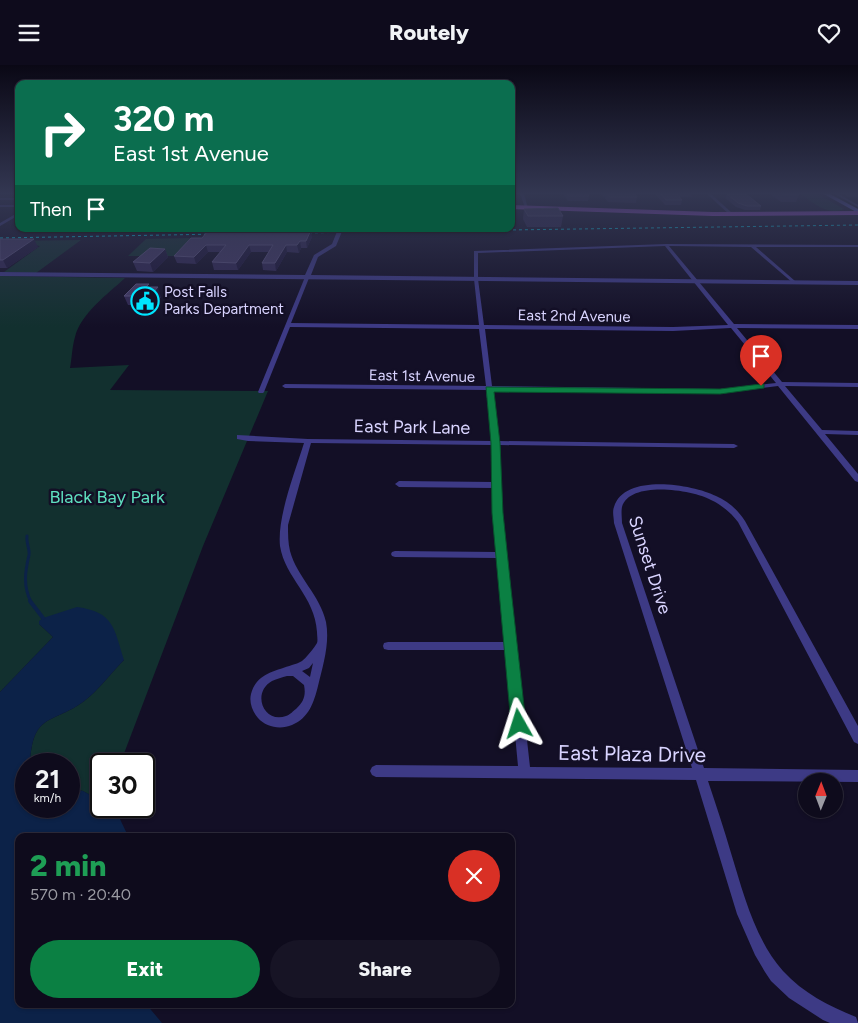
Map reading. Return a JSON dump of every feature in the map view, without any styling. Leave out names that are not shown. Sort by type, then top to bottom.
[{"type":"street","points":[[261,391],[316,257],[334,245],[337,238]]},
{"type":"street","points":[[666,245],[858,479]]},
{"type":"street","points":[[526,773],[502,555],[496,443],[476,279],[476,252],[666,245],[858,246]]},
{"type":"street","points":[[752,245],[793,282]]},
{"type":"street","points":[[0,274],[858,283]]},
{"type":"street","name":"East 2nd Avenue","points":[[289,325],[673,329],[732,326],[858,327]]},
{"type":"street","name":"East 1st Avenue","points":[[285,387],[720,391],[780,384],[858,385]]},
{"type":"street","points":[[820,432],[858,433]]},
{"type":"street","name":"East Park Lane","points":[[240,437],[248,439],[308,441],[734,446]]},
{"type":"street","points":[[308,441],[285,519],[284,539],[289,560],[311,595],[319,615],[322,643],[310,697],[301,713],[293,719],[274,722],[265,720],[255,707],[257,691],[269,677],[305,665],[311,661],[322,643]]},
{"type":"street","points":[[399,484],[497,485]]},
{"type":"street","name":"Sunset Drive","points":[[850,1023],[822,1012],[780,979],[771,969],[754,939],[736,890],[617,517],[618,505],[621,500],[636,490],[652,487],[688,489],[710,495],[732,510],[741,521],[858,738]]},
{"type":"street","points":[[395,554],[502,555]]},
{"type":"street","points":[[388,646],[511,646]]},
{"type":"street","points":[[287,671],[295,672],[308,682],[310,697]]},
{"type":"street","name":"East Plaza Drive","points":[[376,771],[858,777]]},
{"type":"green space","points":[[191,238],[174,256],[128,256],[146,239]]},
{"type":"green space","points":[[81,240],[36,273],[4,272],[40,246],[9,241]]},
{"type":"green space","name":"Black Bay Park","points":[[0,276],[125,278],[96,304],[78,328],[73,345],[70,368],[129,365],[110,390],[268,391],[203,546],[124,753],[90,753],[90,795],[80,790],[80,753],[31,753],[35,736],[39,728],[45,723],[89,698],[124,660],[39,624],[53,637],[0,692]]},
{"type":"water","points":[[77,607],[99,613],[111,623],[124,660],[89,698],[39,728],[31,753],[15,753],[15,818],[80,818],[80,790],[90,795],[90,818],[119,818],[127,833],[15,833],[15,1008],[149,1008],[162,1023],[0,1023],[0,692],[53,637],[39,624],[39,621]]},
{"type":"building","points":[[191,238],[307,238],[306,241],[300,241],[297,245],[286,245],[275,263],[262,263],[273,245],[249,245],[236,263],[212,262],[226,245],[206,245],[194,257],[174,256]]},
{"type":"building","points":[[0,239],[34,239],[3,260],[0,260]]},
{"type":"building","points":[[150,248],[165,249],[150,263],[133,262]]},
{"type":"building","points":[[136,284],[149,284],[146,287],[158,287],[150,296],[124,296]]},
{"type":"waterway","points":[[27,536],[29,553],[26,585],[31,602]]},
{"type":"waterway","points":[[30,601],[43,618]]},
{"type":"railway","points":[[0,238],[16,238]]},
{"type":"place","name":"Post Falls Parks Department","points":[[145,301]]},
{"type":"route","points":[[519,724],[498,513],[496,443],[489,389],[720,391],[761,386]]}]
